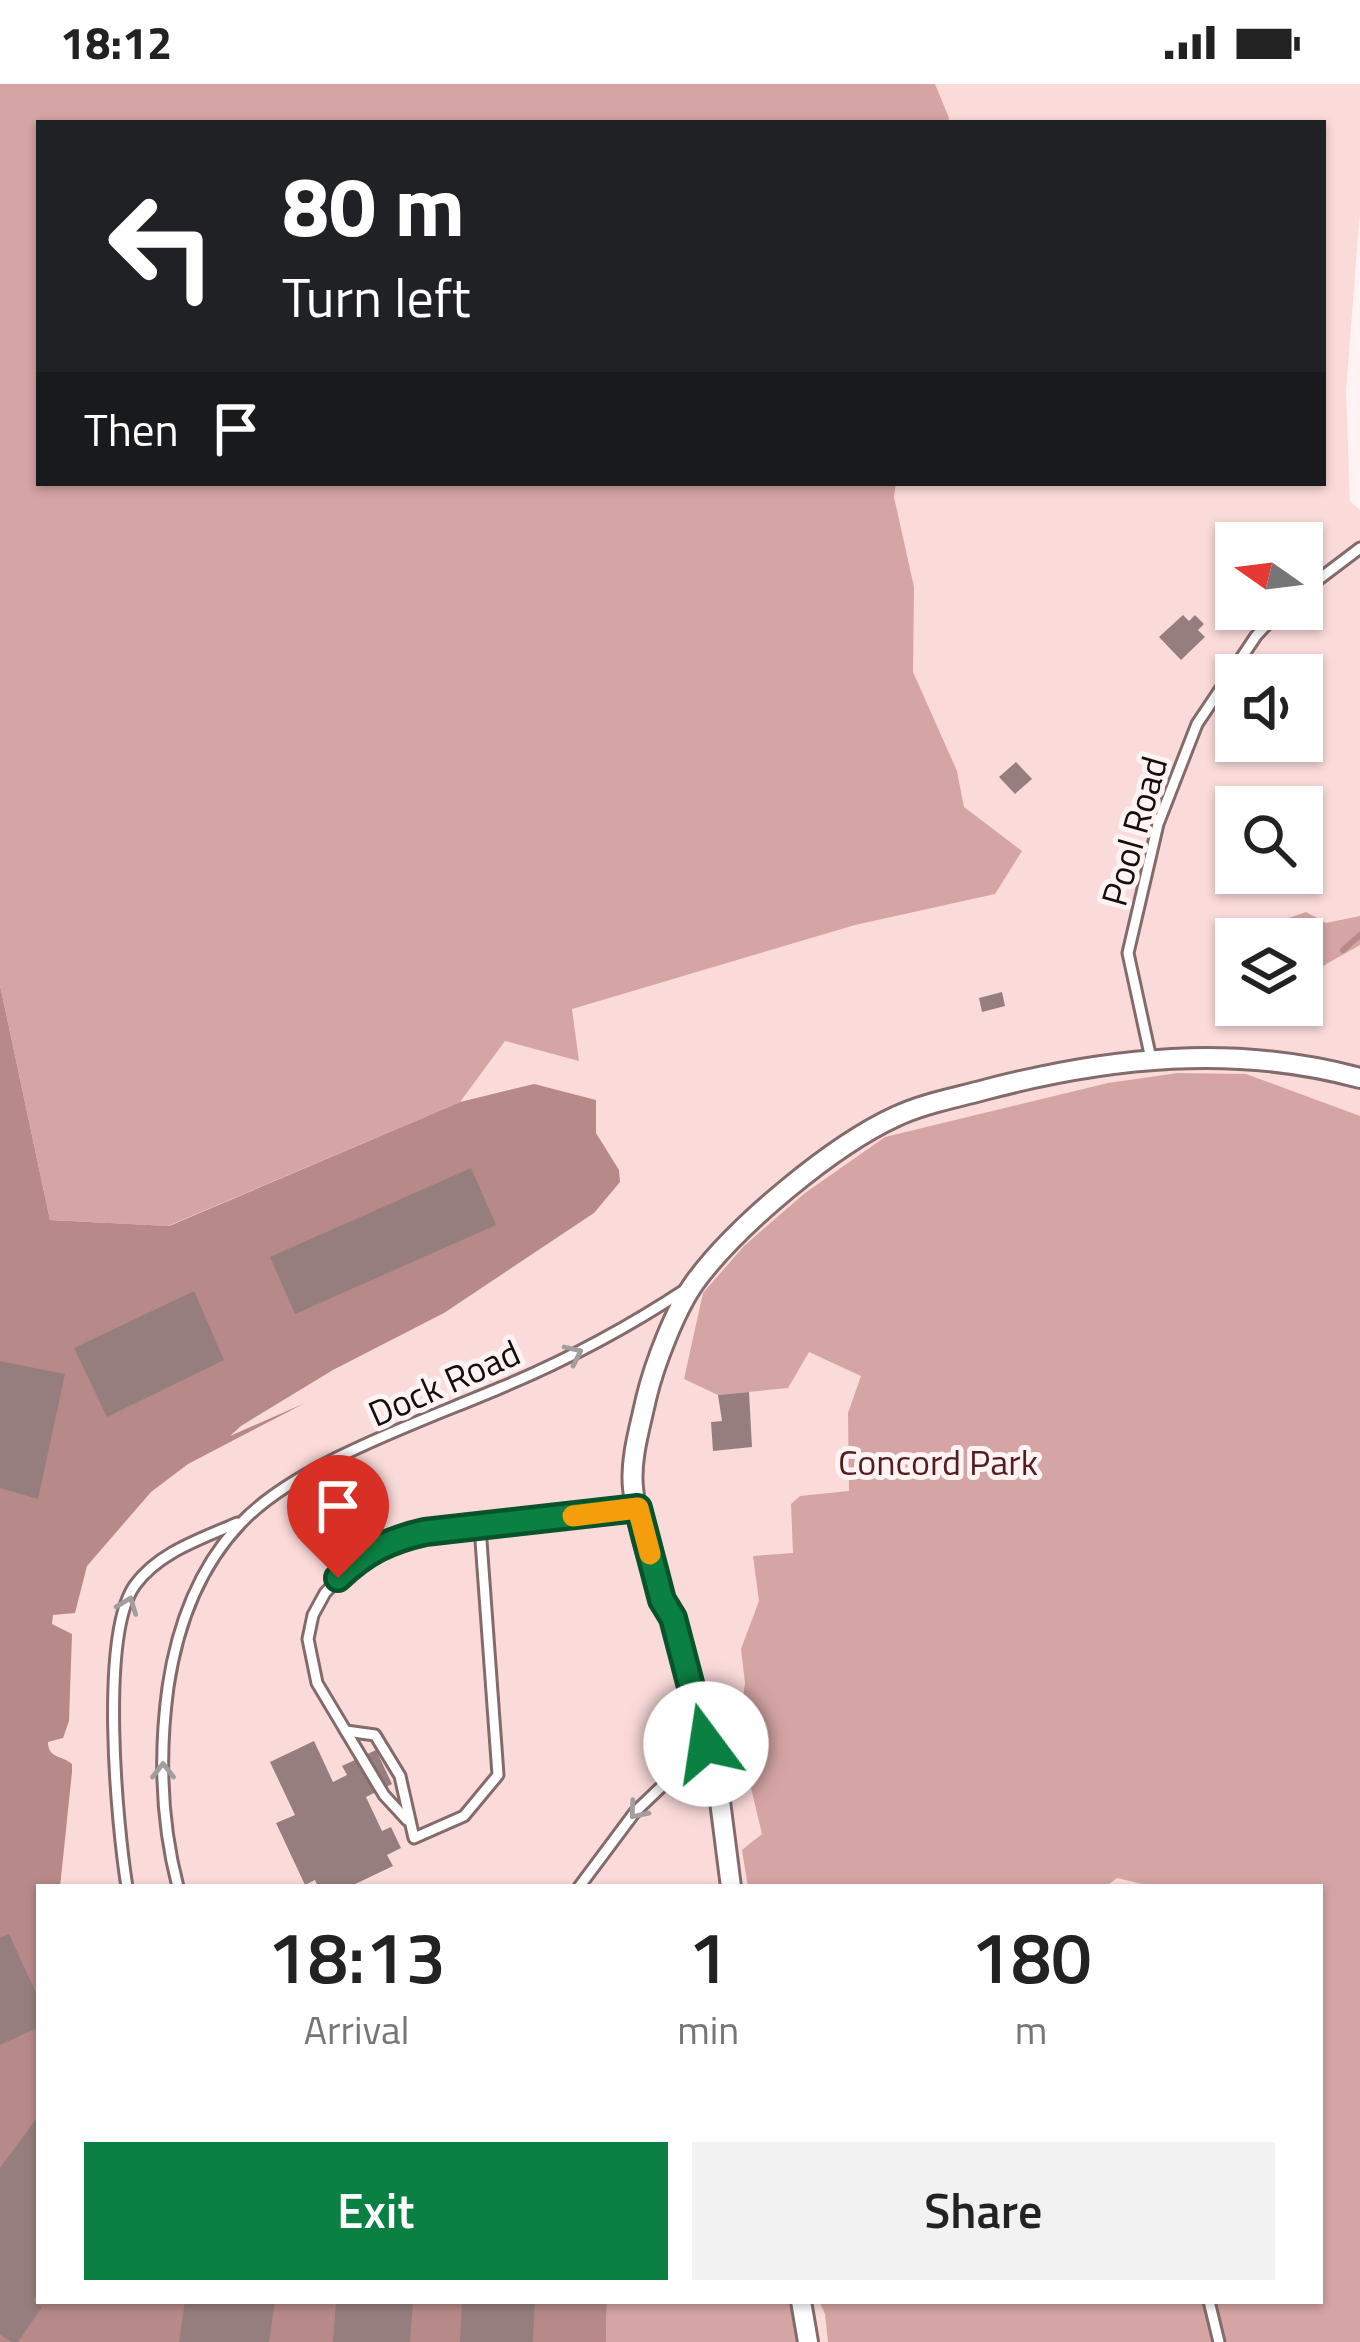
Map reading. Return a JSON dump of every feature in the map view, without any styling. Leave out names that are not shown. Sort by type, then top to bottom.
[{"type":"street","points":[[731,1884],[720,1801],[706,1744],[633,1487],[646,1402],[693,1284],[769,1206],[897,1116],[1029,1078],[1151,1059],[1256,1057],[1360,1078]]},
{"type":"street","points":[[802,2304],[808,2342]]},
{"type":"lane","points":[[1323,576],[1360,548]]},
{"type":"lane","name":"Pool Road","points":[[1151,1059],[1128,953],[1158,824],[1197,724],[1262,630]]},
{"type":"lane","name":"Dock Road","points":[[177,1884],[164,1812],[163,1727],[180,1630],[212,1557],[268,1500],[317,1470],[601,1341],[693,1284]]},
{"type":"lane","points":[[407,1820],[384,1795],[317,1684],[311,1665],[310,1624],[319,1601],[374,1547],[425,1532],[638,1508]]},
{"type":"lane","points":[[124,1884],[114,1730],[119,1630],[125,1604],[135,1586],[163,1558],[244,1520]]},
{"type":"lane","points":[[346,1731],[375,1736],[400,1776],[414,1838],[464,1816],[499,1775],[480,1527]]},
{"type":"lane","points":[[581,1884],[635,1812],[706,1744]]},
{"type":"lane","points":[[1210,2304],[1219,2342]]},
{"type":"green space","name":"Concord Park","points":[[0,84],[1360,84],[1360,212],[1346,391],[1350,501],[1360,510],[1360,2342],[606,2342],[607,2304],[1323,2304],[1323,1884],[40,1884],[35,1677],[67,1545],[241,1426],[333,1370],[444,1313],[618,1170],[596,1133],[596,1100],[460,1102],[0,985]]},
{"type":"green space","points":[[0,84],[935,84],[949,120],[36,120],[36,486],[896,486],[914,587],[913,672],[957,771],[964,807],[1022,851],[995,894],[855,925],[572,1009],[579,1061],[505,1041],[460,1102],[168,1226],[50,1220],[0,985]]},
{"type":"green space","points":[[1360,916],[1360,945],[1323,966],[1323,921]]},
{"type":"green space","points":[[1178,1073],[1246,1074],[1360,1116],[1360,2342],[828,2342],[820,2304],[1323,2304],[1323,1884],[1142,1884],[1117,1878],[1109,1884],[748,1884],[742,1850],[762,1834],[738,1733],[719,1729],[741,1710],[745,1683],[741,1649],[759,1601],[753,1556],[793,1553],[791,1504],[800,1496],[849,1491],[848,1413],[861,1376],[809,1352],[788,1388],[718,1395],[684,1379],[703,1293],[744,1246],[805,1193],[885,1137],[1108,1083]]},
{"type":"green space","points":[[607,2304],[791,2304],[800,2342],[606,2342]]},
{"type":"shaded area","points":[[0,985],[50,1220],[169,1226],[460,1102],[534,1084],[596,1100],[596,1133],[619,1170],[620,1182],[594,1213],[444,1313],[333,1370],[230,1436],[305,1403],[188,1464],[151,1492],[87,1566],[75,1613],[53,1615],[52,1624],[72,1634],[69,1721],[63,1738],[48,1742],[53,1754],[72,1764],[72,1772],[60,1884],[36,1884],[36,2304],[607,2304],[606,2342],[0,2342]]},
{"type":"building","points":[[1183,615],[1189,621],[1195,615],[1204,624],[1198,630],[1205,637],[1181,660],[1159,637]]},
{"type":"building","points":[[1016,762],[1032,779],[1015,794],[999,777]]},
{"type":"building","points":[[1002,992],[1005,1006],[982,1012],[979,998]]},
{"type":"building","points":[[471,1168],[496,1225],[295,1314],[270,1257]]},
{"type":"building","points":[[194,1291],[224,1360],[107,1417],[74,1348]]},
{"type":"building","points":[[0,1361],[65,1374],[38,1499],[0,1488]]},
{"type":"building","points":[[749,1392],[752,1447],[713,1451],[711,1422],[722,1421],[718,1395]]},
{"type":"building","points":[[314,1741],[333,1782],[347,1775],[342,1766],[376,1750],[392,1784],[366,1797],[382,1831],[391,1827],[401,1848],[387,1855],[393,1866],[355,1884],[317,1884],[315,1880],[305,1884],[276,1823],[295,1815],[270,1762]]},
{"type":"building","points":[[9,1934],[36,1992],[36,2028],[0,2045],[0,1938]]},
{"type":"building","points":[[36,2119],[33,2300],[42,2307],[18,2342],[0,2334],[0,2168]]},
{"type":"building","points":[[185,2304],[275,2304],[269,2342],[179,2342]]},
{"type":"building","points":[[336,2304],[413,2304],[410,2342],[333,2342]]},
{"type":"building","points":[[462,2304],[535,2304],[533,2342],[460,2342]]},
{"type":"waterway","points":[[1343,950],[1360,935]]},
{"type":"slow traffic","points":[[573,1516],[638,1508],[650,1554]]},
{"type":"route","points":[[338,1578],[374,1547],[393,1539],[638,1508],[706,1744]]}]
